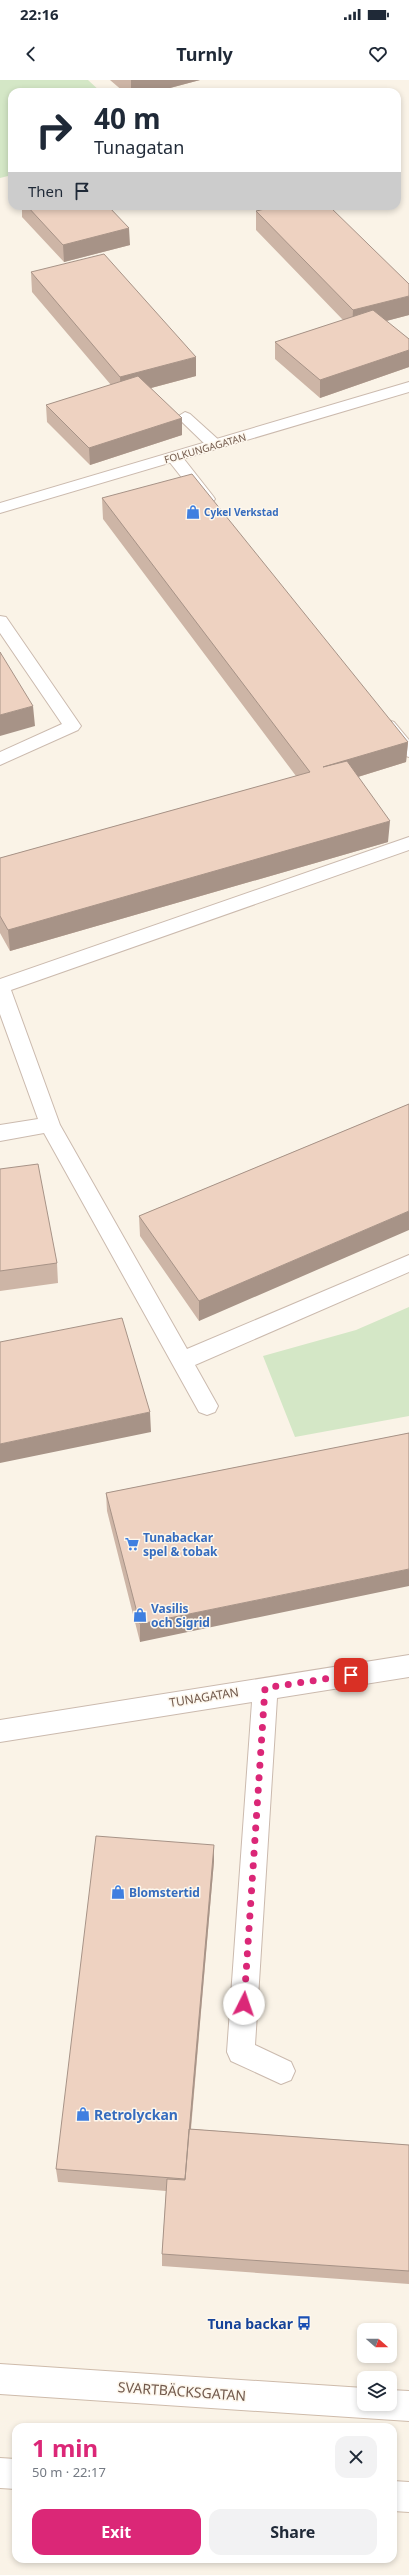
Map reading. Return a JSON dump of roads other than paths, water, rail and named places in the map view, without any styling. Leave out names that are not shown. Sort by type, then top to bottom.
[{"type":"street","name":"FOLKUNGAGATAN","points":[[0,508],[409,387]]},
{"type":"street","points":[[185,417],[216,445]]},
{"type":"street","points":[[174,457],[218,512]]},
{"type":"street","points":[[0,621],[72,726],[0,759]]},
{"type":"street","points":[[380,715],[409,751]]},
{"type":"street","points":[[207,1406],[50,1125],[0,986],[409,843]]},
{"type":"street","points":[[0,1133],[50,1125]]},
{"type":"street","points":[[182,1361],[409,1263]]},
{"type":"street","name":"TUNAGATAN","points":[[0,1731],[409,1666]]},
{"type":"street","points":[[265,1688],[241,2052],[281,2071]]},
{"type":"street","name":"SVARTBÄCKSGATAN","points":[[0,2379],[357,2403]]},
{"type":"street","points":[[397,2405],[409,2406]]},
{"type":"street","points":[[0,2473],[12,2474]]},
{"type":"street","points":[[397,2496],[409,2497]]},
{"type":"place","name":"Cykel Verkstad","points":[[193,512]]},
{"type":"place","name":"Tunabackar spel & tobak","points":[[132,1544]]},
{"type":"place","name":"Vasilis och Sigrid","points":[[140,1615]]},
{"type":"place","name":"Blomstertid","points":[[118,1892]]},
{"type":"place","name":"Retrolyckan","points":[[83,2114]]},
{"type":"place","name":"Tuna backar","points":[[304,2323]]}]
